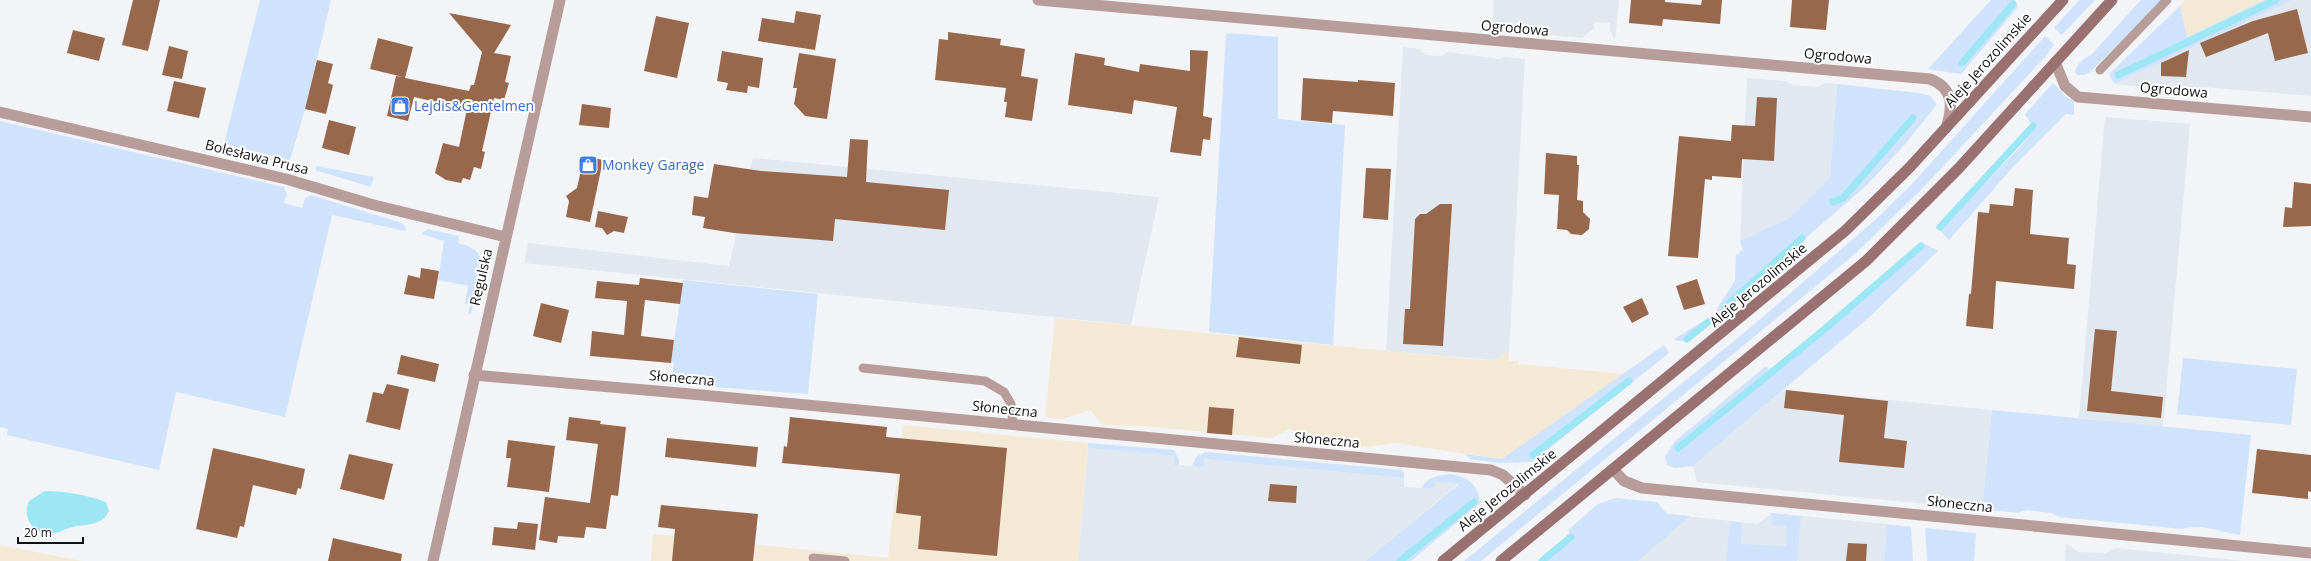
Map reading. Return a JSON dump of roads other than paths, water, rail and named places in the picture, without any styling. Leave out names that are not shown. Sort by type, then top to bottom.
[{"type":"main road","name":"Aleje Jerozolimskie","points":[[1443,561],[1833,241],[1910,167],[2063,0]]},
{"type":"main road","points":[[1501,561],[1866,261],[1959,168],[2112,0]]},
{"type":"street","name":"Regulska","points":[[433,561],[560,0]]},
{"type":"street","name":"Ogrodowa","points":[[1038,0],[1930,79],[1946,89],[1952,107],[1946,128]]},
{"type":"street","name":"Ogrodowa","points":[[2055,62],[2065,86],[2078,97],[2311,117]]},
{"type":"street","name":"Bolesława Prusa","points":[[0,112],[286,179],[374,205],[506,237]]},
{"type":"street","name":"Słoneczna","points":[[474,375],[706,395],[1491,470],[1503,475],[1524,495]]},
{"type":"street","name":"Słoneczna","points":[[1613,469],[1624,481],[1642,488],[2311,553]]},
{"type":"lane","points":[[2100,70],[2167,0]]},
{"type":"lane","points":[[863,368],[984,381],[1004,392],[1011,404],[1013,425]]},
{"type":"lane","points":[[813,558],[845,561]]},
{"type":"waterway","points":[[2118,75],[2276,0]]},
{"type":"waterway","points":[[1962,63],[2013,4]]},
{"type":"waterway","points":[[1833,202],[1843,198],[1913,118]]},
{"type":"waterway","points":[[1940,227],[2033,126]]},
{"type":"waterway","points":[[1725,307],[1802,238]]},
{"type":"waterway","points":[[1678,448],[1820,333],[1921,246]]},
{"type":"waterway","points":[[1687,339],[1708,322]]},
{"type":"waterway","points":[[1533,455],[1629,381]]},
{"type":"waterway","points":[[1400,561],[1474,502]]},
{"type":"waterway","points":[[1542,561],[1571,537]]},
{"type":"place","name":"Lejdis&Gentelmen","points":[[400,106]]},
{"type":"place","name":"Monkey Garage","points":[[588,165]]}]
